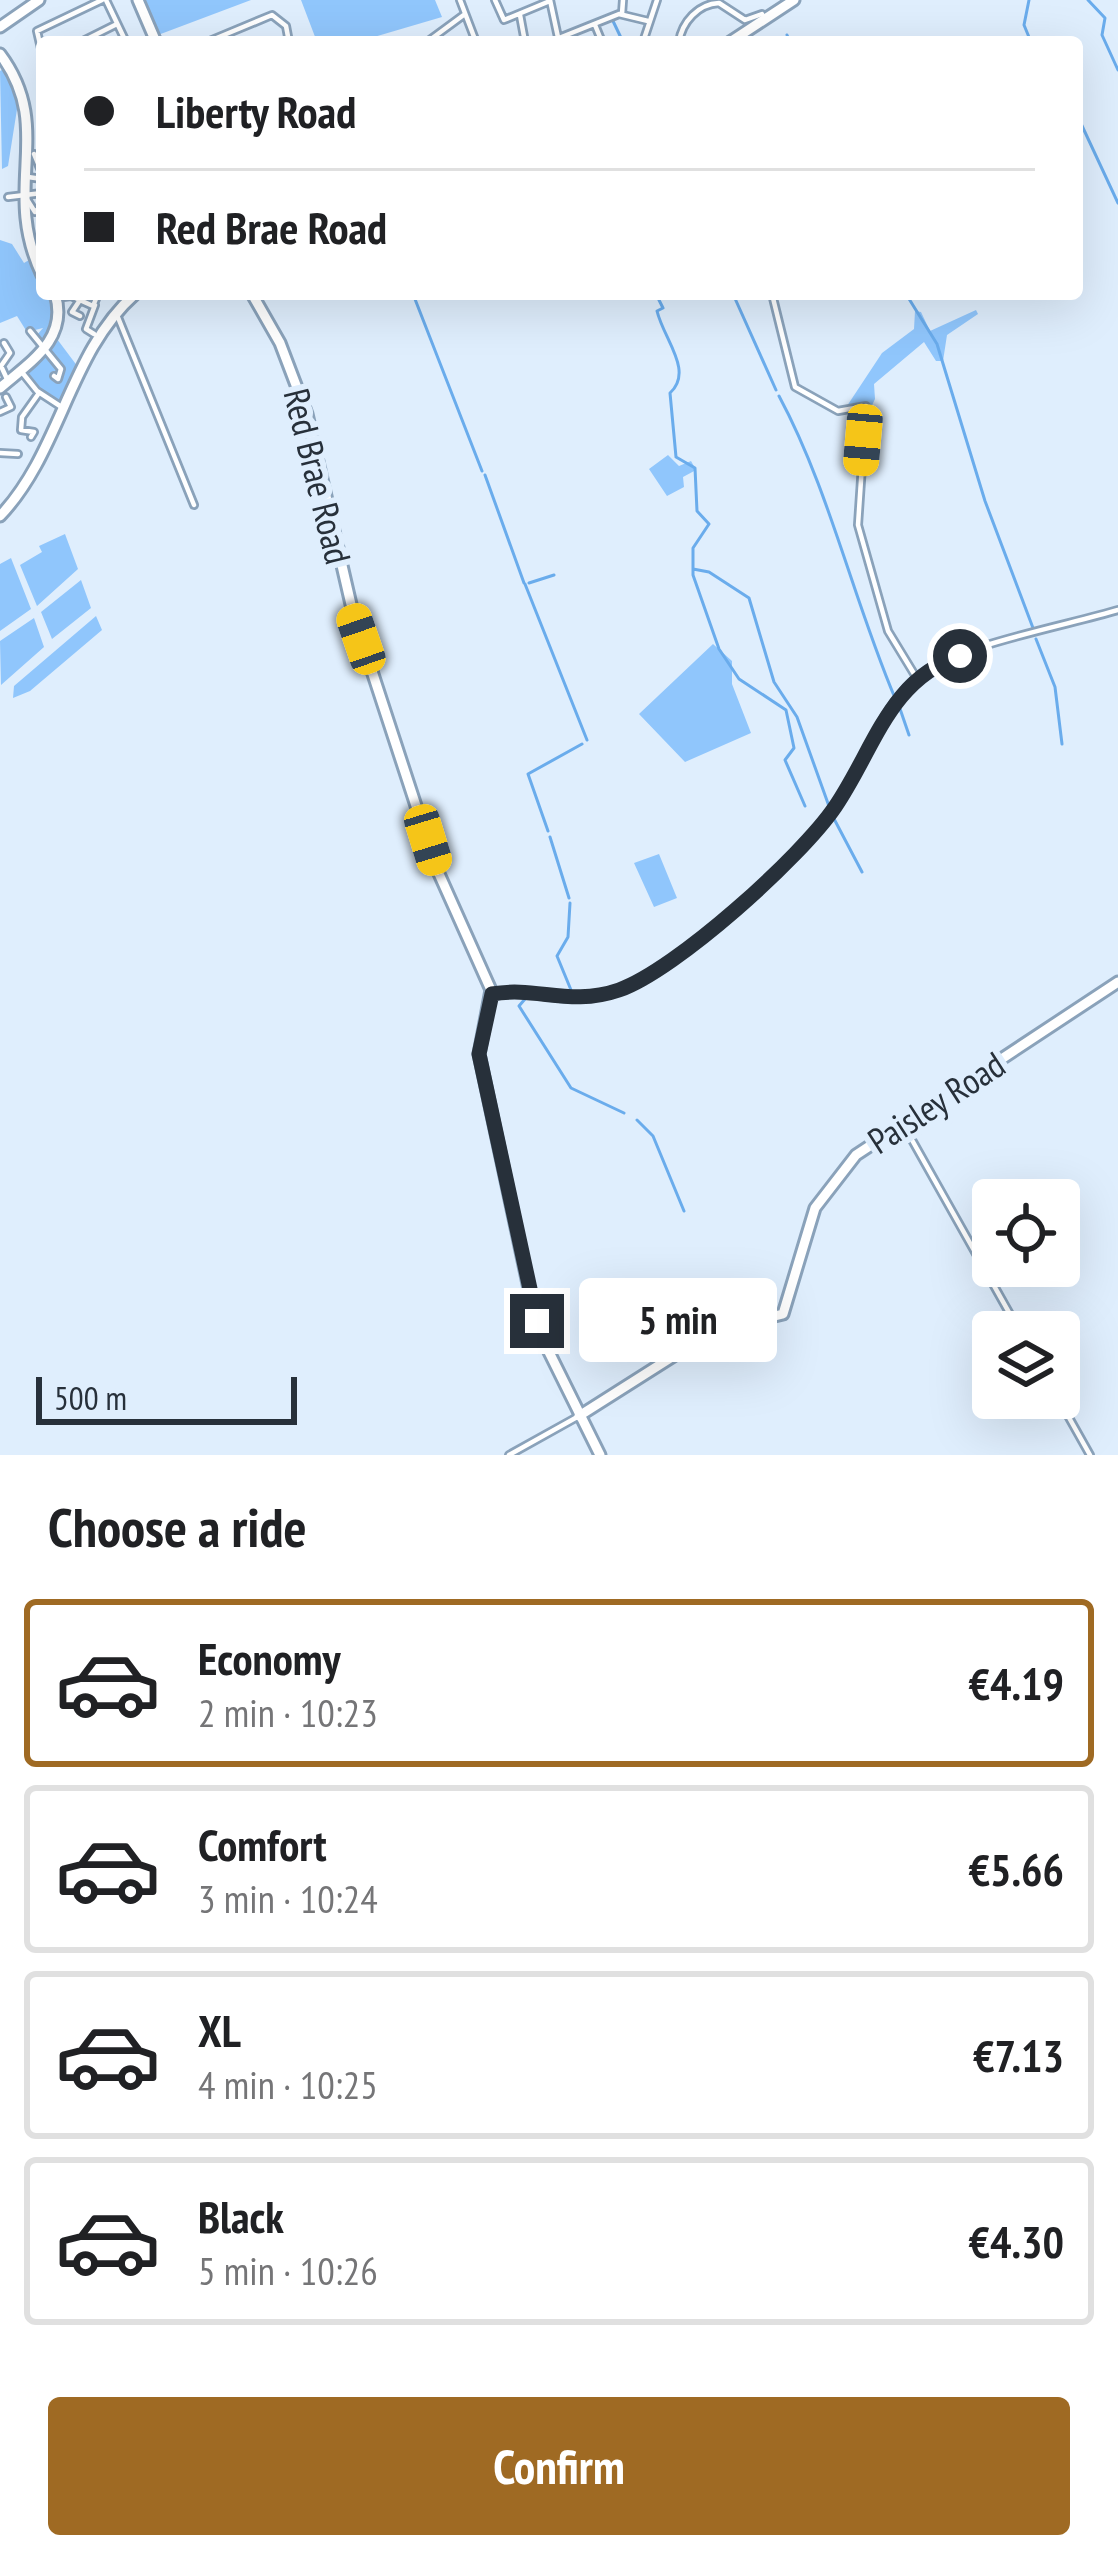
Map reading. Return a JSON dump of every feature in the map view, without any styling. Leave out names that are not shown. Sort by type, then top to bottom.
[{"type":"street","points":[[0,27],[39,0]]},
{"type":"street","points":[[38,36],[37,31],[104,0],[123,36]]},
{"type":"street","points":[[138,0],[150,36]]},
{"type":"street","points":[[460,0],[474,36]]},
{"type":"street","points":[[495,0],[501,20],[550,1],[558,36]]},
{"type":"street","points":[[622,0],[622,14]]},
{"type":"street","points":[[644,36],[657,0]]},
{"type":"street","points":[[739,36],[794,0]]},
{"type":"street","points":[[683,36],[692,15],[705,2],[720,2],[744,20],[762,14]]},
{"type":"street","points":[[434,35],[465,14]]},
{"type":"street","points":[[569,36],[622,14],[648,20]]},
{"type":"street","points":[[221,36],[269,15],[284,24],[287,36]]},
{"type":"street","points":[[520,15],[524,36]]},
{"type":"street","points":[[93,36],[117,24]]},
{"type":"street","points":[[596,25],[600,36]]},
{"type":"street","points":[[0,54],[22,102],[10,176],[10,213]]},
{"type":"street","points":[[34,154],[36,160]]},
{"type":"street","points":[[29,181],[36,178]]},
{"type":"street","points":[[8,197],[36,195]]},
{"type":"street","points":[[27,197],[35,208],[22,220],[36,260]]},
{"type":"street","points":[[33,256],[36,249]]},
{"type":"street","points":[[5,388],[44,350],[57,327],[56,300]]},
{"type":"street","points":[[80,316],[72,311],[80,300],[95,305]]},
{"type":"street","points":[[94,334],[86,329],[96,300]]},
{"type":"street","points":[[2,511],[45,455],[116,313],[129,300]]},
{"type":"street","name":"Red Brae Road","points":[[256,300],[273,326],[307,414],[352,614],[436,867],[492,994]]},
{"type":"street","points":[[773,300],[794,387],[838,412],[866,406],[858,525],[888,632],[916,677]]},
{"type":"street","points":[[116,313],[194,505]]},
{"type":"street","points":[[30,331],[62,370],[58,379],[53,376]]},
{"type":"street","points":[[3,412],[11,405],[1,368],[10,354],[4,343]]},
{"type":"street","points":[[21,370],[39,393],[60,406],[63,401]]},
{"type":"street","points":[[32,437],[34,432],[21,430],[21,420],[39,393]]},
{"type":"street","points":[[0,453],[18,454]]},
{"type":"street","points":[[599,1455],[537,1321],[482,1071],[480,1036],[492,994],[592,997],[633,985],[678,955],[832,811],[916,677],[953,658],[1118,610]]},
{"type":"street","name":"Paisley Road","points":[[579,1416],[713,1331],[783,1314],[815,1208],[856,1155],[1118,982]]},
{"type":"street","points":[[903,1124],[1008,1311]]},
{"type":"street","points":[[508,1455],[579,1416]]},
{"type":"street","points":[[1070,1419],[1090,1455]]},
{"type":"shaded area","points":[[143,0],[251,0],[158,35]]},
{"type":"shaded area","points":[[301,0],[435,0],[442,17],[377,36],[315,36]]},
{"type":"shaded area","points":[[5,68],[18,103],[8,166],[2,169],[0,71]]},
{"type":"shaded area","points":[[0,240],[12,244],[24,263],[29,260],[36,270],[36,300],[54,300],[57,314],[44,345],[36,336],[43,328],[27,332],[17,316],[0,323]]},
{"type":"shaded area","points":[[976,310],[978,314],[947,335],[943,361],[936,361],[924,342],[874,384],[875,399],[866,418],[845,409],[882,353],[914,329],[915,311],[921,312],[930,331]]},
{"type":"shaded area","points":[[57,339],[81,371],[59,403],[38,389],[26,372],[45,355],[59,370],[52,378],[60,383],[65,370],[48,351]]},
{"type":"shaded area","points":[[668,455],[679,466],[691,461],[696,470],[683,477],[684,487],[667,496],[649,469]]},
{"type":"shaded area","points":[[65,534],[78,569],[37,606],[20,565],[42,552],[39,546]]},
{"type":"shaded area","points":[[11,558],[31,609],[0,631],[0,564]]},
{"type":"shaded area","points":[[81,580],[91,608],[52,639],[41,612]]},
{"type":"shaded area","points":[[96,616],[102,630],[30,691],[13,698],[14,686]]},
{"type":"shaded area","points":[[34,618],[44,647],[1,685],[0,641]]},
{"type":"shaded area","points":[[713,644],[732,661],[732,684],[751,733],[685,762],[639,714]]},
{"type":"shaded area","points":[[659,854],[677,898],[654,907],[634,863]]},
{"type":"waterway","points":[[1029,0],[1024,25],[1029,36]]},
{"type":"waterway","points":[[1088,0],[1105,18],[1102,35],[1118,70]]},
{"type":"waterway","points":[[613,21],[620,36]]},
{"type":"waterway","points":[[1083,128],[1118,203]]},
{"type":"waterway","points":[[415,300],[482,471]]},
{"type":"waterway","points":[[659,300],[663,308],[657,311],[678,365],[677,384],[670,393],[676,457],[695,468],[697,511],[709,524],[693,548],[693,575],[719,649],[739,679],[786,710],[794,748],[785,760],[805,806]]},
{"type":"waterway","points":[[736,300],[776,390]]},
{"type":"waterway","points":[[910,300],[937,344],[985,501],[1033,628]]},
{"type":"waterway","points":[[779,396],[827,506],[895,698]]},
{"type":"waterway","points":[[485,475],[524,583]]},
{"type":"waterway","points":[[693,569],[709,572],[749,598],[774,682],[797,717],[830,809]]},
{"type":"waterway","points":[[529,583],[554,575]]},
{"type":"waterway","points":[[525,584],[587,740]]},
{"type":"waterway","points":[[1036,639],[1055,687],[1062,744]]},
{"type":"waterway","points":[[898,703],[909,735]]},
{"type":"waterway","points":[[548,831],[528,774],[582,744]]},
{"type":"waterway","points":[[832,815],[862,872]]},
{"type":"waterway","points":[[550,837],[569,898]]},
{"type":"waterway","points":[[565,998],[571,990],[557,956],[568,937],[570,903]]},
{"type":"waterway","points":[[525,999],[519,1006],[571,1088],[624,1113]]},
{"type":"waterway","points":[[637,1120],[653,1136],[684,1211]]},
{"type":"route","points":[[537,1321],[479,1054],[492,994],[579,999],[621,989],[662,967],[821,824],[837,805],[895,702],[916,677],[960,656]]}]
